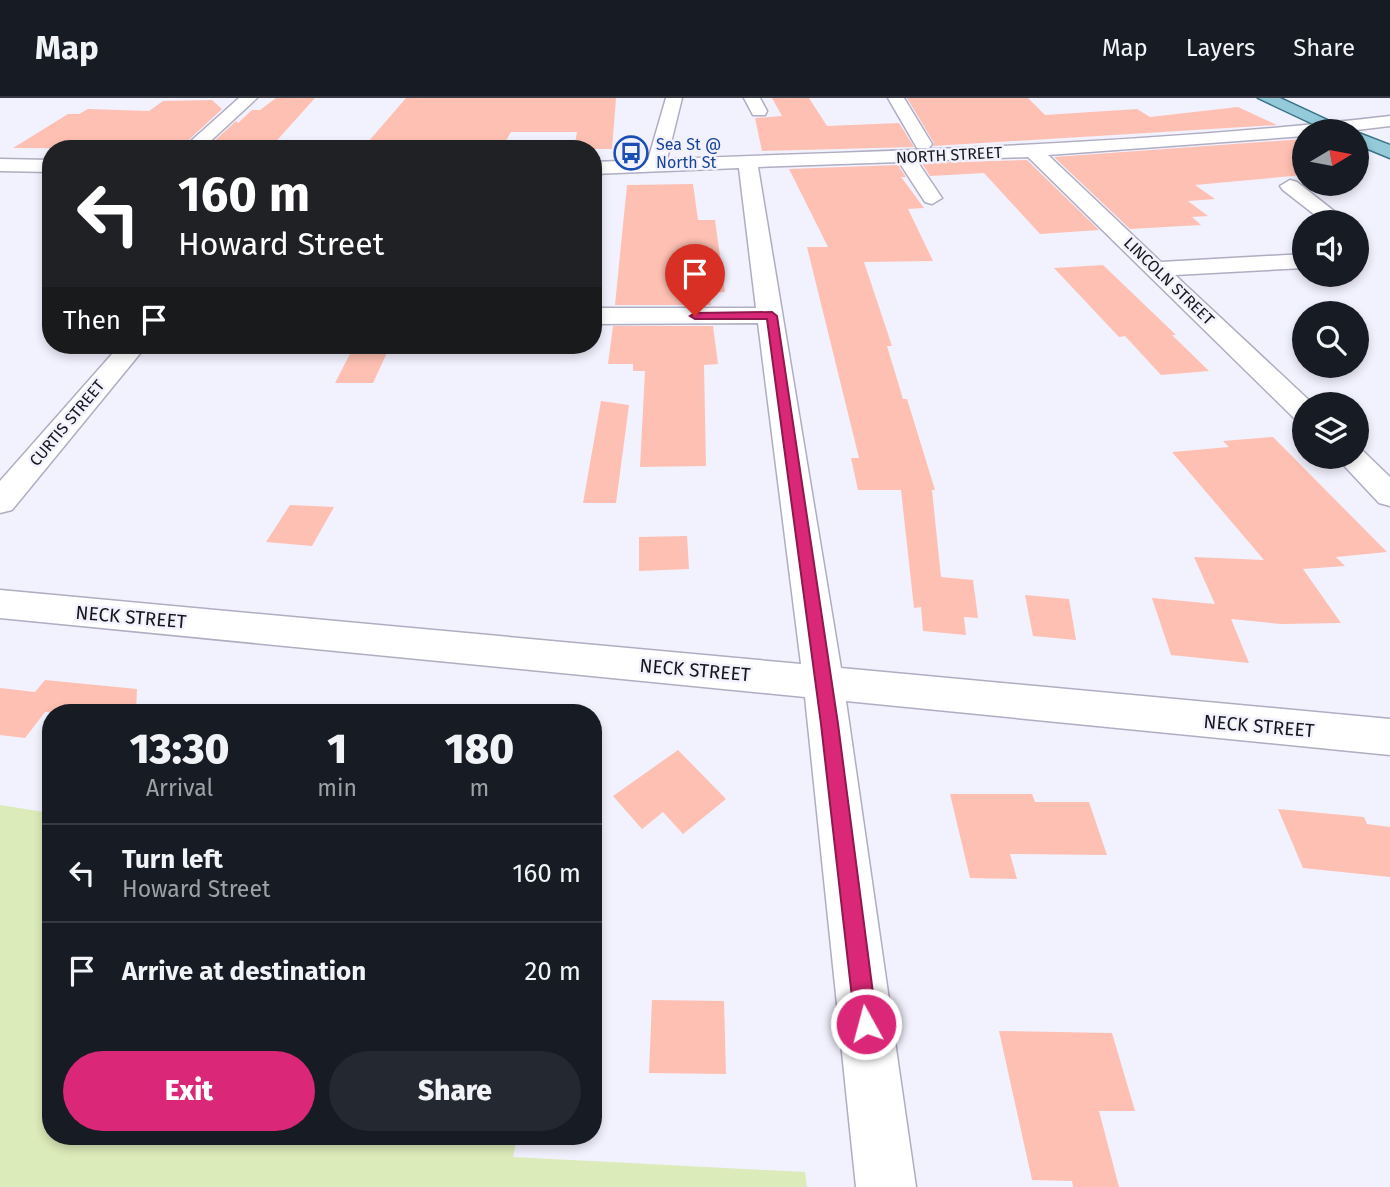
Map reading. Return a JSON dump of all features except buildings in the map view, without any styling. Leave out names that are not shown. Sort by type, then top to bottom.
[{"type":"main road","points":[[1266,98],[1314,119]]},
{"type":"main road","points":[[1369,143],[1390,152]]},
{"type":"street","points":[[201,140],[249,98]]},
{"type":"street","points":[[656,167],[674,98]]},
{"type":"street","points":[[896,98],[923,144]]},
{"type":"street","name":"NORTH STREET","points":[[1369,125],[1388,122]]},
{"type":"street","name":"NORTH STREET","points":[[602,167],[748,164],[1033,151],[1292,132]]},
{"type":"street","name":"LINCOLN STREET","points":[[1033,151],[1292,400]]},
{"type":"street","points":[[905,157],[932,198]]},
{"type":"street","points":[[748,164],[823,682],[886,1187]]},
{"type":"street","points":[[0,165],[42,166]]},
{"type":"street","points":[[1290,186],[1321,210]]},
{"type":"street","points":[[1157,269],[1292,262]]},
{"type":"street","points":[[602,316],[772,316]]},
{"type":"street","name":"CURTIS STREET","points":[[0,502],[126,354]]},
{"type":"street","points":[[1363,469],[1390,495]]},
{"type":"street","name":"NECK STREET","points":[[0,604],[1390,737]]},
{"type":"green space","points":[[0,805],[42,812],[42,1145],[515,1145],[513,1157],[805,1172],[807,1187],[0,1187]]},
{"type":"place","name":"Sea St @ North St","points":[[631,153]]},
{"type":"route","points":[[695,316],[772,316],[829,724],[866,1024]]}]
